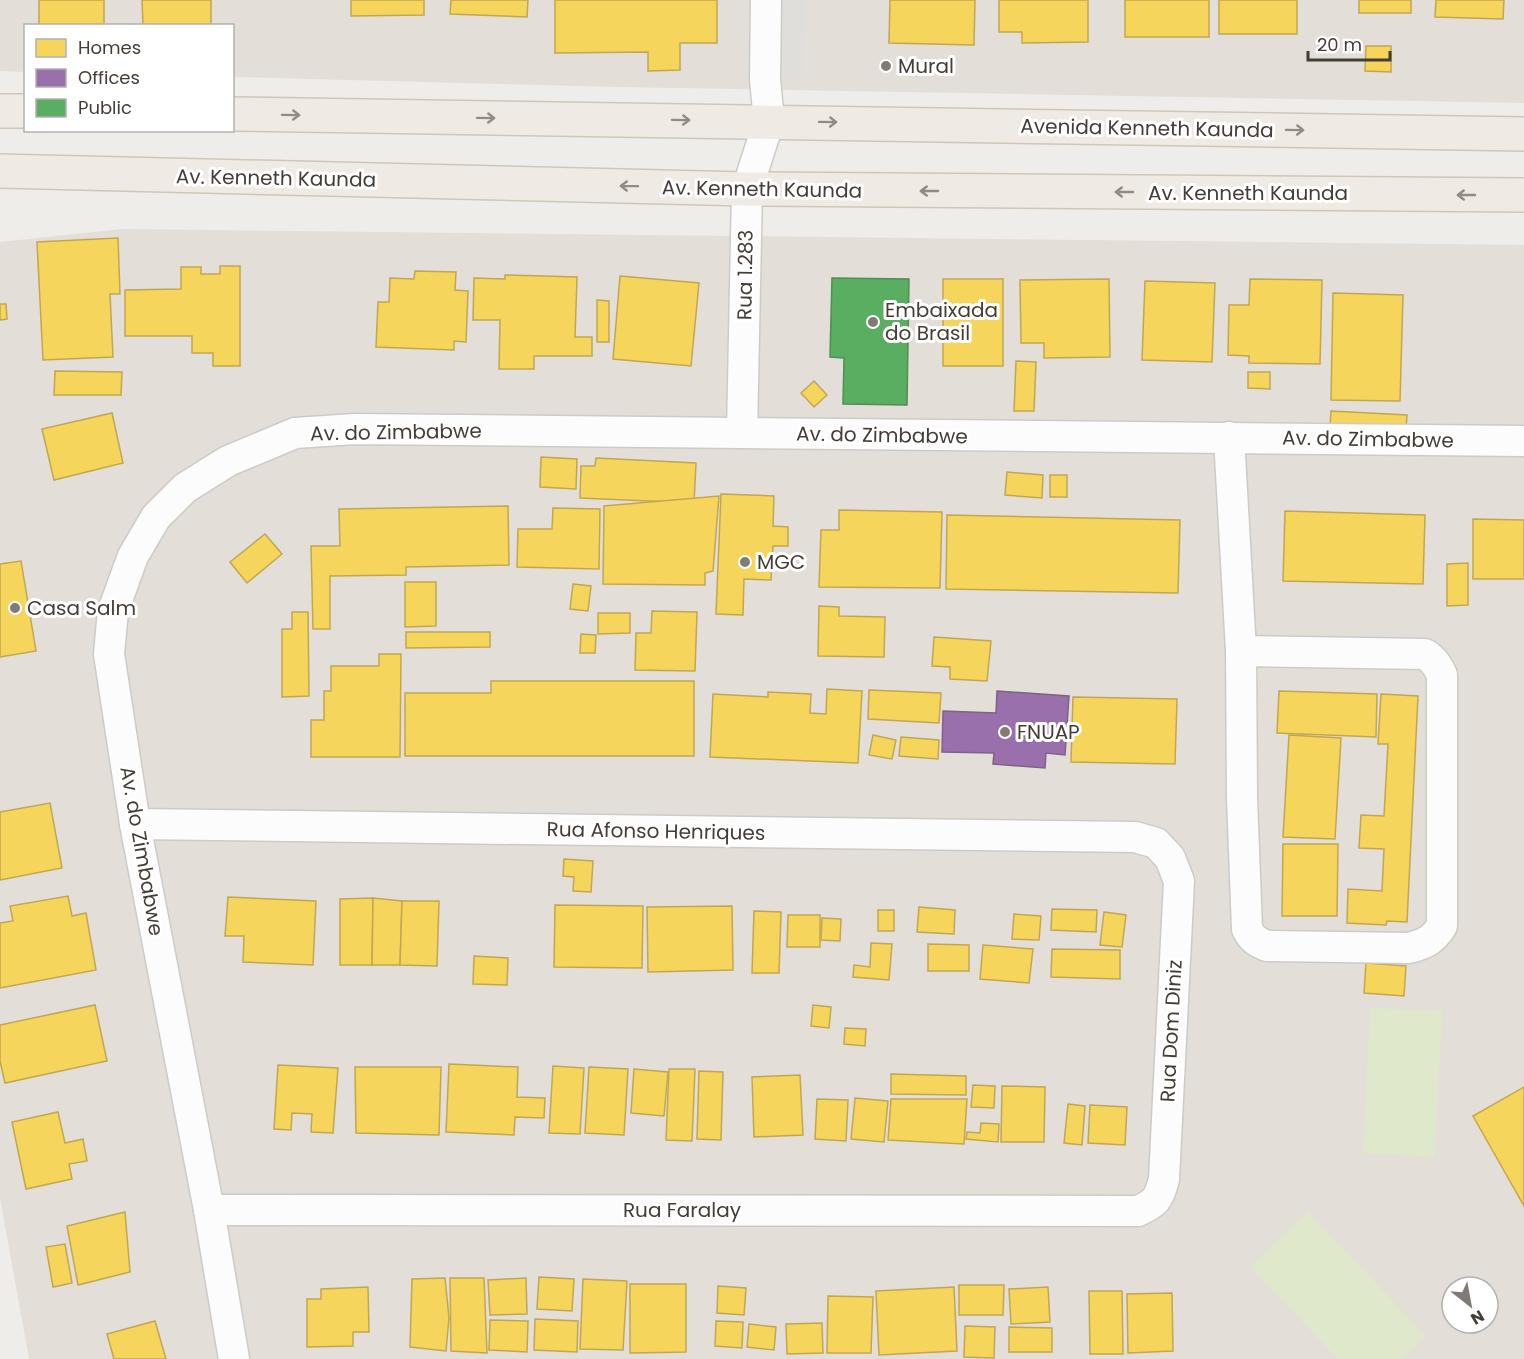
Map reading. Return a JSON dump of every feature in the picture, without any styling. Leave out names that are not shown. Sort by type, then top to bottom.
[{"type":"main road","points":[[0,111],[24,111]]},
{"type":"main road","points":[[234,114],[769,122]]},
{"type":"main road","name":"Avenida Kenneth Kaunda","points":[[769,122],[1524,134]]},
{"type":"main road","name":"Av. Kenneth Kaunda","points":[[0,171],[747,189],[1524,195]]},
{"type":"street","points":[[766,0],[765,79],[769,122]]},
{"type":"street","name":"Rua 1.283","points":[[742,433],[747,189],[769,122]]},
{"type":"street","name":"Av. do Zimbabwe","points":[[234,1359],[209,1210],[135,824],[109,654],[113,611],[133,556],[156,517],[185,488],[228,461],[296,433],[355,429],[1524,441]]},
{"type":"street","points":[[1229,437],[1241,651],[1247,929],[1251,937],[1267,946],[1409,948],[1425,944],[1435,937],[1442,926],[1442,675],[1438,666],[1425,654],[1241,651]]},
{"type":"street","name":"Rua Afonso Henriques","points":[[135,824],[1136,837],[1156,843],[1170,858]]},
{"type":"street","name":"Rua Dom Diniz","points":[[1154,1203],[1161,1192],[1164,1179],[1178,905],[1179,881],[1170,858]]},
{"type":"street","name":"Rua Faralay","points":[[209,1210],[1138,1210],[1154,1203]]},
{"type":"shaded area","points":[[0,0],[1524,0],[1524,103],[617,87],[234,77],[234,24],[24,24],[24,72],[0,71]]},
{"type":"shaded area","points":[[767,0],[805,0],[802,80],[766,79]]},
{"type":"shaded area","points":[[122,229],[1524,245],[1524,1359],[29,1359],[0,1198],[0,242]]},
{"type":"green space","points":[[1370,1008],[1442,1011],[1435,1157],[1363,1153]]},
{"type":"green space","points":[[1308,1212],[1426,1336],[1402,1359],[1338,1359],[1250,1267]]},
{"type":"building: Homes","points":[[39,0],[104,0],[104,24],[39,24]]},
{"type":"building: Homes","points":[[142,0],[211,0],[211,24],[143,24]]},
{"type":"building: Homes","points":[[351,0],[424,0],[424,15],[351,16]]},
{"type":"building: Homes","points":[[451,0],[528,0],[527,17],[450,14]]},
{"type":"building: Homes","points":[[555,0],[717,0],[717,43],[680,43],[680,70],[648,71],[648,52],[555,53]]},
{"type":"building: Homes","points":[[890,0],[975,0],[974,45],[889,43]]},
{"type":"building: Homes","points":[[999,0],[1088,0],[1088,42],[1022,43],[1022,32],[999,32]]},
{"type":"building: Homes","points":[[1125,0],[1209,0],[1209,37],[1125,37]]},
{"type":"building: Homes","points":[[1219,0],[1297,0],[1297,34],[1219,34]]},
{"type":"building: Homes","points":[[1359,0],[1411,0],[1411,13],[1359,13]]},
{"type":"building: Homes","points":[[1436,0],[1504,0],[1503,19],[1435,17]]},
{"type":"building: Homes","points":[[1366,46],[1391,46],[1391,72],[1365,71]]},
{"type":"building: Homes","points":[[118,238],[120,294],[110,294],[113,357],[43,360],[37,242]]},
{"type":"building: Homes","points":[[220,266],[240,266],[240,366],[213,366],[213,353],[192,353],[192,336],[125,336],[125,290],[181,289],[181,267],[201,267],[201,274],[220,274]]},
{"type":"building: Homes","points":[[415,271],[456,272],[455,290],[468,291],[466,342],[454,341],[454,350],[376,347],[378,302],[389,302],[390,278],[414,279]]},
{"type":"building: Homes","points":[[505,275],[577,277],[575,337],[592,337],[592,356],[534,356],[534,369],[499,369],[500,320],[473,320],[474,278],[505,279]]},
{"type":"building: Homes","points":[[620,276],[699,283],[691,366],[613,359]]},
{"type":"building: Homes","points":[[943,279],[1003,279],[1003,366],[943,366]]},
{"type":"building: Homes","points":[[1109,279],[1110,357],[1044,358],[1044,343],[1021,343],[1020,280]]},
{"type":"building: Homes","points":[[1250,279],[1322,280],[1320,364],[1249,363],[1249,356],[1228,355],[1229,305],[1249,305]]},
{"type":"building: Homes","points":[[1145,281],[1215,283],[1212,362],[1142,360]]},
{"type":"building: Homes","points":[[1333,293],[1403,295],[1400,401],[1331,400]]},
{"type":"building: Homes","points":[[597,300],[609,301],[609,342],[597,342]]},
{"type":"building: Homes","points":[[0,304],[6,304],[7,319],[0,320]]},
{"type":"building: Homes","points":[[1016,361],[1036,362],[1034,411],[1014,411]]},
{"type":"building: Homes","points":[[55,371],[122,372],[121,395],[54,395]]},
{"type":"building: Homes","points":[[1248,372],[1270,372],[1270,389],[1248,388]]},
{"type":"building: Homes","points":[[814,381],[827,395],[814,407],[801,393]]},
{"type":"building: Homes","points":[[1331,411],[1407,415],[1406,430],[1330,426]]},
{"type":"building: Homes","points":[[112,413],[123,463],[54,480],[42,429]]},
{"type":"building: Homes","points":[[541,457],[577,459],[576,489],[540,487]]},
{"type":"building: Homes","points":[[596,458],[696,463],[694,503],[580,498],[581,466],[595,466]]},
{"type":"building: Homes","points":[[1007,472],[1043,475],[1042,498],[1005,495]]},
{"type":"building: Homes","points":[[1050,475],[1067,475],[1067,497],[1050,497]]},
{"type":"building: Homes","name":"MGC","points":[[721,494],[774,496],[773,526],[788,527],[788,546],[773,546],[771,580],[744,579],[743,615],[716,614]]},
{"type":"building: Homes","points":[[719,496],[713,571],[705,573],[705,585],[603,584],[604,506]]},
{"type":"building: Homes","points":[[508,506],[509,565],[406,567],[406,575],[330,576],[330,629],[313,629],[311,546],[340,546],[339,509]]},
{"type":"building: Homes","points":[[553,508],[600,509],[599,569],[517,567],[518,529],[552,529]]},
{"type":"building: Homes","points":[[839,510],[942,512],[940,588],[819,587],[821,530],[839,530]]},
{"type":"building: Homes","points":[[1285,511],[1425,515],[1423,584],[1283,581]]},
{"type":"building: Homes","points":[[947,515],[1180,520],[1178,593],[946,589]]},
{"type":"building: Homes","points":[[1473,519],[1524,520],[1524,579],[1473,579]]},
{"type":"building: Homes","points":[[265,534],[282,554],[247,583],[230,562]]},
{"type":"building: Homes","name":"Casa Salm","points":[[21,561],[36,651],[0,657],[0,564]]},
{"type":"building: Homes","points":[[1468,563],[1468,605],[1447,606],[1447,564]]},
{"type":"building: Homes","points":[[405,582],[436,582],[436,626],[405,627]]},
{"type":"building: Homes","points":[[573,584],[591,586],[588,611],[570,609]]},
{"type":"building: Homes","points":[[819,606],[839,607],[839,616],[885,617],[884,657],[818,656]]},
{"type":"building: Homes","points":[[652,611],[697,612],[695,671],[635,670],[636,633],[651,633]]},
{"type":"building: Homes","points":[[292,612],[308,612],[309,696],[282,697],[282,629],[292,629]]},
{"type":"building: Homes","points":[[598,613],[630,613],[630,633],[598,634]]},
{"type":"building: Homes","points":[[406,632],[490,632],[490,647],[406,648]]},
{"type":"building: Homes","points":[[581,634],[596,635],[595,653],[580,653]]},
{"type":"building: Homes","points":[[934,637],[991,641],[987,681],[950,679],[950,667],[932,666]]},
{"type":"building: Homes","points":[[379,654],[401,654],[400,757],[311,757],[311,720],[324,720],[324,691],[331,691],[331,666],[379,666]]},
{"type":"building: Homes","points":[[491,681],[694,681],[694,756],[405,756],[405,693],[491,693]]},
{"type":"building: Homes","points":[[827,689],[862,691],[858,763],[710,757],[713,694],[768,697],[768,692],[811,694],[810,713],[826,714]]},
{"type":"building: Homes","points":[[869,690],[941,693],[939,723],[868,719]]},
{"type":"building: Homes","points":[[1279,691],[1377,694],[1376,737],[1277,733]]},
{"type":"building: Homes","points":[[1381,694],[1418,696],[1407,922],[1387,921],[1386,925],[1347,923],[1348,889],[1382,891],[1384,849],[1359,848],[1361,815],[1384,816],[1388,744],[1378,744]]},
{"type":"building: Homes","points":[[1073,697],[1177,699],[1175,764],[1071,762]]},
{"type":"building: Homes","points":[[873,735],[896,740],[892,759],[869,755]]},
{"type":"building: Homes","points":[[1289,735],[1341,738],[1335,839],[1283,837]]},
{"type":"building: Homes","points":[[901,737],[939,740],[938,759],[899,756]]},
{"type":"building: Homes","points":[[50,803],[62,868],[0,880],[0,812]]},
{"type":"building: Homes","points":[[1283,844],[1338,844],[1337,916],[1282,916]]},
{"type":"building: Homes","points":[[564,859],[593,861],[591,892],[573,891],[574,877],[563,876]]},
{"type":"building: Homes","points":[[68,896],[72,916],[86,913],[96,970],[0,988],[0,923],[13,921],[10,906]]},
{"type":"building: Homes","points":[[228,897],[316,901],[313,965],[243,962],[244,936],[225,936]]},
{"type":"building: Homes","points":[[373,898],[372,965],[340,965],[340,899]]},
{"type":"building: Homes","points":[[373,898],[402,901],[400,965],[372,965]]},
{"type":"building: Homes","points":[[402,901],[439,901],[437,966],[400,965]]},
{"type":"building: Homes","points":[[555,905],[643,906],[642,968],[554,967]]},
{"type":"building: Homes","points":[[732,906],[733,970],[648,972],[647,907]]},
{"type":"building: Homes","points":[[919,907],[955,910],[954,934],[917,932]]},
{"type":"building: Homes","points":[[1052,909],[1097,910],[1096,932],[1051,930]]},
{"type":"building: Homes","points":[[878,910],[894,910],[894,931],[878,931]]},
{"type":"building: Homes","points":[[754,911],[781,912],[779,973],[752,973]]},
{"type":"building: Homes","points":[[1104,912],[1126,915],[1122,947],[1100,945]]},
{"type":"building: Homes","points":[[1014,914],[1041,916],[1039,940],[1012,939]]},
{"type":"building: Homes","points":[[788,915],[820,915],[820,947],[787,947]]},
{"type":"building: Homes","points":[[822,918],[841,919],[840,941],[821,940]]},
{"type":"building: Homes","points":[[871,943],[892,944],[889,980],[853,977],[854,965],[870,967]]},
{"type":"building: Homes","points":[[928,944],[969,945],[969,971],[928,971]]},
{"type":"building: Homes","points":[[983,945],[1033,949],[1029,983],[980,979]]},
{"type":"building: Homes","points":[[1052,949],[1120,950],[1120,979],[1051,977]]},
{"type":"building: Homes","points":[[474,956],[508,958],[507,985],[473,984]]},
{"type":"building: Homes","points":[[1366,963],[1406,966],[1404,996],[1364,993]]},
{"type":"building: Homes","points":[[95,1005],[107,1061],[5,1083],[0,1061],[0,1025]]},
{"type":"building: Homes","points":[[813,1005],[831,1007],[829,1028],[811,1026]]},
{"type":"building: Homes","points":[[845,1028],[866,1029],[865,1046],[844,1044]]},
{"type":"building: Homes","points":[[449,1064],[518,1067],[517,1097],[545,1098],[544,1118],[515,1117],[514,1135],[446,1132]]},
{"type":"building: Homes","points":[[278,1065],[338,1068],[333,1133],[311,1132],[312,1114],[292,1113],[291,1130],[274,1129]]},
{"type":"building: Homes","points":[[553,1066],[584,1068],[580,1134],[549,1133]]},
{"type":"building: Homes","points":[[355,1067],[441,1067],[439,1135],[356,1133]]},
{"type":"building: Homes","points":[[589,1067],[628,1069],[624,1135],[585,1133]]},
{"type":"building: Homes","points":[[634,1069],[668,1072],[664,1116],[631,1113]]},
{"type":"building: Homes","points":[[669,1069],[695,1069],[692,1141],[666,1140]]},
{"type":"building: Homes","points":[[699,1071],[723,1072],[721,1140],[697,1139]]},
{"type":"building: Homes","points":[[891,1074],[966,1076],[966,1095],[891,1094]]},
{"type":"building: Homes","points":[[800,1075],[803,1135],[754,1137],[752,1077]]},
{"type":"building: Homes","points":[[973,1085],[995,1086],[994,1108],[971,1107]]},
{"type":"building: Homes","points":[[1002,1086],[1045,1087],[1044,1142],[1001,1142]]},
{"type":"building: Homes","points":[[1524,1087],[1524,1206],[1473,1116]]},
{"type":"building: Homes","points":[[855,1098],[888,1101],[884,1142],[851,1139]]},
{"type":"building: Homes","points":[[817,1099],[848,1100],[846,1141],[815,1139]]},
{"type":"building: Homes","points":[[891,1099],[967,1099],[964,1144],[888,1140]]},
{"type":"building: Homes","points":[[1068,1104],[1085,1106],[1082,1145],[1064,1143]]},
{"type":"building: Homes","points":[[1090,1105],[1127,1107],[1125,1145],[1088,1143]]},
{"type":"building: Homes","points":[[58,1112],[65,1143],[83,1139],[87,1161],[69,1164],[72,1179],[26,1189],[12,1122]]},
{"type":"building: Homes","points":[[981,1123],[999,1124],[998,1142],[966,1139],[967,1132],[980,1133]]},
{"type":"building: Homes","points":[[125,1212],[130,1272],[78,1285],[67,1226]]},
{"type":"building: Homes","points":[[65,1244],[72,1283],[53,1287],[46,1247]]},
{"type":"building: Homes","points":[[539,1277],[574,1279],[572,1311],[537,1309]]},
{"type":"building: Homes","points":[[445,1278],[449,1318],[446,1351],[410,1347],[412,1279]]},
{"type":"building: Homes","points":[[450,1278],[484,1278],[487,1353],[451,1351]]},
{"type":"building: Homes","points":[[526,1278],[527,1314],[490,1315],[488,1280]]},
{"type":"building: Homes","points":[[583,1279],[627,1281],[623,1350],[580,1349]]},
{"type":"building: Homes","points":[[630,1284],[686,1284],[686,1352],[630,1353]]},
{"type":"building: Homes","points":[[959,1285],[1004,1285],[1003,1315],[959,1315]]},
{"type":"building: Homes","points":[[718,1286],[746,1288],[744,1315],[717,1313]]},
{"type":"building: Homes","points":[[368,1287],[369,1332],[353,1332],[353,1346],[307,1347],[307,1299],[321,1299],[321,1289]]},
{"type":"building: Homes","points":[[954,1287],[957,1351],[879,1355],[876,1291]]},
{"type":"building: Homes","points":[[1048,1287],[1050,1322],[1011,1324],[1009,1289]]},
{"type":"building: Homes","points":[[1089,1291],[1122,1291],[1123,1354],[1090,1354]]},
{"type":"building: Homes","points":[[1172,1293],[1173,1351],[1128,1353],[1127,1294]]},
{"type":"building: Homes","points":[[828,1296],[873,1297],[871,1353],[827,1353]]},
{"type":"building: Homes","points":[[535,1319],[578,1321],[577,1352],[534,1350]]},
{"type":"building: Homes","points":[[490,1320],[528,1321],[527,1352],[489,1350]]},
{"type":"building: Homes","points":[[155,1321],[166,1359],[114,1359],[107,1334]]},
{"type":"building: Homes","points":[[716,1321],[743,1322],[742,1348],[715,1346]]},
{"type":"building: Homes","points":[[822,1323],[823,1353],[787,1354],[786,1324]]},
{"type":"building: Homes","points":[[749,1324],[776,1327],[774,1350],[747,1347]]},
{"type":"building: Homes","points":[[965,1326],[995,1327],[994,1358],[964,1357]]},
{"type":"building: Homes","points":[[1009,1327],[1052,1328],[1052,1352],[1009,1352]]},
{"type":"building: Offices","name":"FNUAP","points":[[997,691],[1069,696],[1065,755],[1046,753],[1045,768],[993,764],[994,753],[942,752],[943,711],[996,713]]},
{"type":"building: Public","points":[[832,278],[909,279],[907,405],[843,404],[844,358],[830,357]]},
{"type":"place","name":"Mural","points":[[886,66]]},
{"type":"place","name":"Embaixada do Brasil","points":[[873,322]]},
{"type":"place","name":"MGC","points":[[745,562]]},
{"type":"place","name":"Casa Salm","points":[[15,608]]},
{"type":"place","name":"FNUAP","points":[[1005,732]]}]
